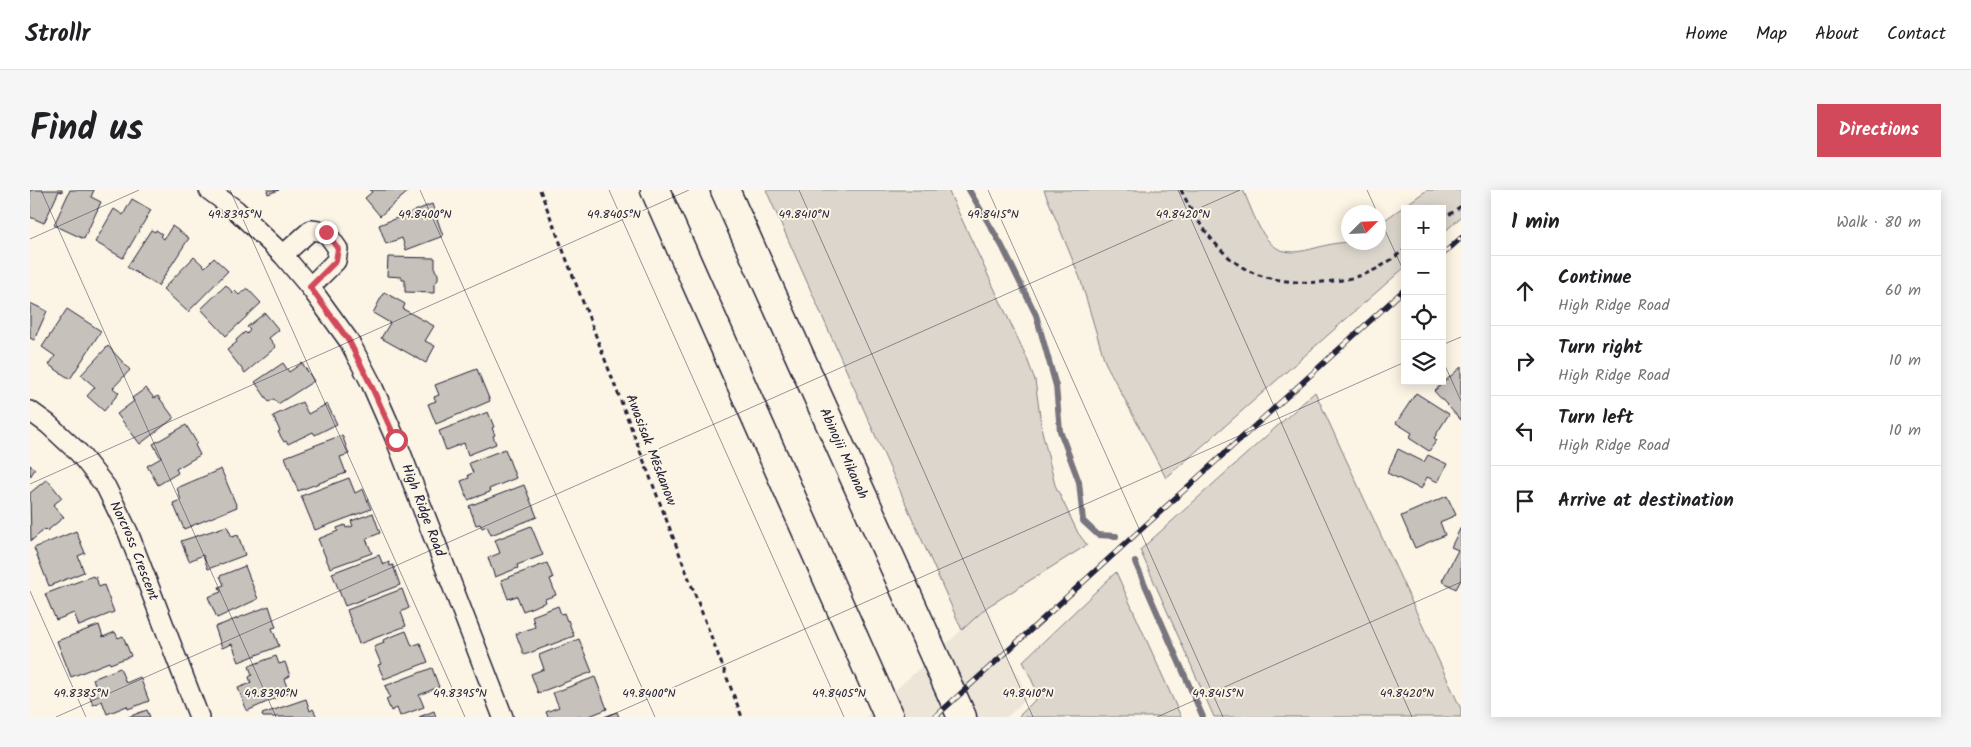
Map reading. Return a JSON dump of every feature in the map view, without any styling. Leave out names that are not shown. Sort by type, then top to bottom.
[{"type":"main road","points":[[655,190],[889,717]]},
{"type":"main road","name":"Abinojii Mikanah","points":[[725,190],[962,717]]},
{"type":"street","name":"High Ridge Road","points":[[209,190],[236,210],[283,254],[310,287],[349,341],[396,440],[503,717]]},
{"type":"street","points":[[283,254],[311,230],[326,232],[338,249],[336,261],[310,287]]},
{"type":"street","name":"Norcross Crescent","points":[[30,411],[48,424],[79,453],[106,487],[128,532],[199,717]]},
{"type":"path","name":"Awasisak Mēskanow","points":[[540,190],[742,717]]},
{"type":"path","points":[[1181,190],[1192,213],[1222,251],[1249,271],[1280,280],[1316,282],[1345,279],[1369,273],[1404,250]]},
{"type":"path","points":[[1446,217],[1461,206]]},
{"type":"shaded area","points":[[766,190],[948,190],[1026,356],[1035,380],[1042,431],[1055,485],[1078,533],[1087,545],[987,607],[962,630]]},
{"type":"shaded area","points":[[1044,190],[1243,190],[1263,234],[1274,246],[1289,252],[1298,252],[1341,243],[1341,250],[1386,250],[1386,219],[1401,208],[1401,271],[1166,478],[1105,362],[1080,278]]},
{"type":"shaded area","points":[[1427,190],[1461,190],[1461,217],[1446,230],[1446,205],[1406,205]]},
{"type":"shaded area","points":[[1315,392],[1461,709],[1461,717],[1214,717],[1140,550]]},
{"type":"shaded area","points":[[1116,572],[1181,717],[1018,717],[1039,696],[1023,661]]},
{"type":"shaded area","points":[[987,607],[1028,698],[1007,717],[866,717]]},
{"type":"building","points":[[30,190],[62,190],[62,192],[59,191],[44,223],[30,217]]},
{"type":"building","points":[[70,190],[94,190],[91,197],[101,202],[84,239],[54,225]]},
{"type":"building","points":[[267,190],[279,190],[268,194]]},
{"type":"building","points":[[370,190],[410,190],[380,216],[365,198],[372,192]]},
{"type":"building","points":[[132,199],[151,210],[123,258],[95,242],[114,209],[123,215]]},
{"type":"building","points":[[432,204],[443,236],[406,250],[402,238],[386,244],[379,225]]},
{"type":"building","points":[[172,226],[189,238],[158,286],[127,267],[151,230],[155,232],[156,230],[162,234],[160,236],[164,239]]},
{"type":"building","points":[[194,257],[205,267],[214,258],[228,271],[188,312],[163,289]]},
{"type":"building","points":[[388,257],[435,258],[435,270],[438,274],[438,280],[434,284],[434,293],[405,292],[405,280],[402,280],[402,277],[387,276]]},
{"type":"building","points":[[226,285],[233,293],[235,291],[239,295],[247,288],[261,303],[226,336],[201,309]]},
{"type":"building","points":[[384,292],[405,304],[403,309],[434,326],[425,341],[435,346],[426,363],[381,338],[390,323],[373,313]]},
{"type":"building","points":[[30,303],[47,311],[34,340],[30,338]]},
{"type":"building","points":[[67,309],[101,331],[70,379],[49,365],[55,356],[42,347]]},
{"type":"building","points":[[265,313],[279,330],[269,338],[276,347],[245,373],[227,350],[245,332],[247,334],[250,330],[247,327]]},
{"type":"building","points":[[108,346],[130,370],[113,388],[119,393],[104,411],[87,396],[95,387],[81,375]]},
{"type":"building","points":[[283,363],[289,372],[302,363],[314,381],[278,404],[274,399],[269,402],[255,382]]},
{"type":"building","points":[[1461,367],[1461,420],[1434,391],[1441,385],[1446,385],[1446,380]]},
{"type":"building","points":[[477,369],[490,401],[436,424],[428,404],[436,401],[434,397],[439,395],[435,385]]},
{"type":"building","points":[[146,388],[154,398],[158,396],[174,418],[140,444],[117,414],[134,401],[132,398]]},
{"type":"building","points":[[1416,393],[1449,414],[1434,438],[1437,440],[1429,451],[1409,438],[1412,433],[1396,423]]},
{"type":"building","points":[[302,402],[308,414],[327,404],[337,424],[315,435],[313,432],[288,444],[286,441],[284,442],[278,432],[280,431],[273,416]]},
{"type":"building","points":[[488,412],[494,427],[492,428],[496,444],[468,455],[464,443],[446,450],[439,431]]},
{"type":"building","points":[[186,425],[197,443],[195,445],[200,455],[176,469],[178,473],[158,485],[147,466],[161,458],[153,444]]},
{"type":"building","points":[[342,435],[349,454],[340,457],[346,473],[298,491],[285,457]]},
{"type":"building","points":[[505,449],[516,478],[489,489],[490,492],[468,500],[461,481],[469,478],[468,475],[473,473],[469,463]]},
{"type":"building","points":[[1398,449],[1424,462],[1428,455],[1447,464],[1438,482],[1427,477],[1421,489],[1387,473]]},
{"type":"building","points":[[30,465],[35,469],[30,477]]},
{"type":"building","points":[[221,469],[237,507],[184,529],[173,503],[181,500],[177,488]]},
{"type":"building","points":[[349,478],[355,493],[363,489],[371,509],[315,530],[301,496]]},
{"type":"building","points":[[47,479],[62,498],[53,505],[64,517],[31,541],[30,493]]},
{"type":"building","points":[[524,485],[537,517],[491,535],[487,526],[482,528],[480,524],[476,525],[469,506]]},
{"type":"building","points":[[1447,496],[1456,515],[1440,522],[1445,535],[1415,548],[1401,516]]},
{"type":"building","points":[[373,513],[380,533],[366,539],[372,553],[330,568],[318,539],[338,531],[337,528],[345,525],[346,528],[353,526],[351,521]]},
{"type":"building","points":[[227,526],[232,537],[238,535],[245,555],[208,569],[203,555],[189,561],[181,541]]},
{"type":"building","points":[[531,526],[543,555],[517,565],[518,568],[495,577],[488,558],[500,553],[495,540]]},
{"type":"building","points":[[1461,527],[1461,580],[1456,589],[1442,581],[1458,550],[1451,547]]},
{"type":"building","points":[[76,531],[85,553],[78,556],[84,572],[49,586],[34,548]]},
{"type":"building","points":[[379,555],[383,565],[389,562],[390,566],[393,565],[400,585],[345,606],[332,573]]},
{"type":"building","points":[[547,563],[553,578],[550,579],[556,595],[545,599],[546,602],[523,611],[517,596],[508,599],[501,580]]},
{"type":"building","points":[[245,566],[258,599],[217,618],[208,597],[221,592],[219,587],[224,585],[220,576]]},
{"type":"building","points":[[93,576],[94,578],[96,577],[99,587],[104,585],[114,612],[79,626],[74,613],[56,620],[45,594]]},
{"type":"building","points":[[402,589],[409,608],[401,612],[406,626],[359,644],[347,610]]},
{"type":"building","points":[[269,606],[276,627],[272,628],[279,646],[239,662],[232,644],[222,648],[215,627]]},
{"type":"building","points":[[558,606],[561,614],[564,613],[568,620],[574,636],[524,655],[516,634],[535,627],[532,616]]},
{"type":"building","points":[[99,625],[103,637],[115,632],[118,638],[123,636],[131,656],[110,664],[109,662],[71,677],[57,641]]},
{"type":"building","points":[[406,631],[412,646],[420,643],[428,662],[384,679],[378,665],[381,664],[374,647],[384,643],[383,640]]},
{"type":"building","points":[[579,639],[592,672],[538,693],[531,674],[544,669],[539,655]]},
{"type":"building","points":[[276,656],[279,664],[285,662],[290,676],[284,679],[289,692],[247,711],[238,688],[251,683],[249,677],[252,675],[249,666]]},
{"type":"building","points":[[120,668],[126,683],[140,677],[149,701],[128,709],[127,706],[107,714],[102,701],[93,705],[88,690],[96,687],[93,679]]},
{"type":"building","points":[[432,668],[439,687],[419,695],[424,707],[400,716],[397,708],[391,711],[386,699],[390,697],[385,686]]},
{"type":"building","points":[[595,677],[607,709],[587,717],[548,717],[546,712],[559,707],[553,693]]},
{"type":"building","points":[[306,699],[310,711],[313,709],[317,717],[263,717],[262,714]]},
{"type":"building","points":[[147,710],[150,717],[128,717]]},
{"type":"building","points":[[434,711],[436,717],[419,717]]},
{"type":"building","points":[[617,712],[619,717],[604,717]]},
{"type":"waterway","points":[[969,190],[1002,246],[1036,315],[1056,386],[1060,431],[1079,482],[1083,521],[1098,535],[1116,536]]},
{"type":"waterway","points":[[1135,562],[1203,717]]},
{"type":"railway","points":[[1446,251],[1461,238]]},
{"type":"railway","points":[[935,717],[1401,293]]},
{"type":"route","points":[[326,232],[338,249],[336,261],[310,287],[349,341],[396,440]]}]
